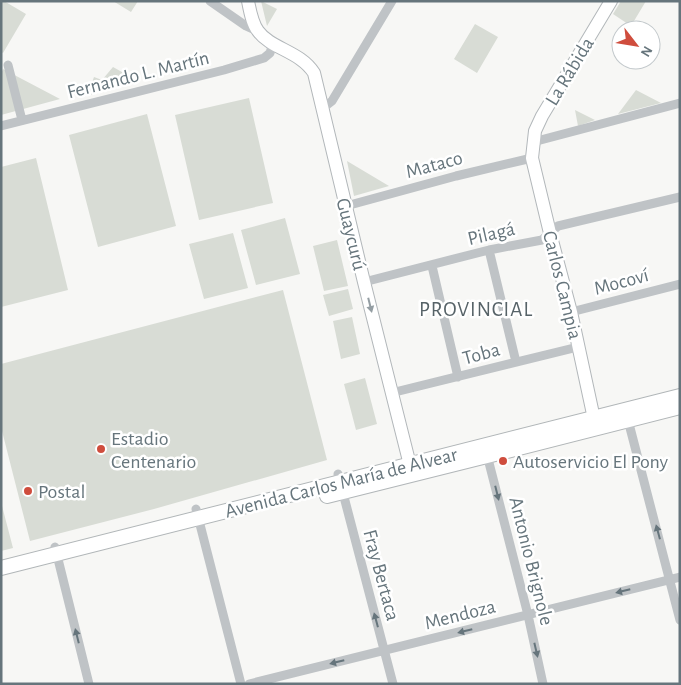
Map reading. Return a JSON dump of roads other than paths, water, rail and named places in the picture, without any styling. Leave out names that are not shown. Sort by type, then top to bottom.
[{"type":"main road","name":"Avenida Carlos María de Alvear","points":[[199,518],[340,483],[409,460],[595,419],[680,389]]},
{"type":"main road","name":"Avenida Carlos María de Alvear","points":[[1,568],[340,483],[486,451],[680,396]]},
{"type":"main road","name":"Avenida Carlos María de Alvear","points":[[595,419],[628,420],[680,407]]},
{"type":"main road","name":"Avenida Carlos María de Alvear","points":[[409,460],[486,451]]},
{"type":"main road","name":"Avenida Carlos María de Alvear","points":[[1,560],[57,555]]},
{"type":"main road","name":"Avenida Carlos María de Alvear","points":[[1,578],[57,555]]},
{"type":"street","points":[[210,1],[246,26],[257,31]]},
{"type":"street","points":[[248,1],[257,31]]},
{"type":"street","points":[[323,108],[332,101],[392,1]]},
{"type":"street","name":"La Rábida","points":[[533,142],[542,116],[611,1]]},
{"type":"street","name":"Guaycurú","points":[[257,31],[273,43],[303,60],[314,73],[409,460]]},
{"type":"street","name":"Fernando L. Martín","points":[[1,126],[224,70],[264,58],[270,53],[273,43]]},
{"type":"street","points":[[8,65],[22,120]]},
{"type":"street","points":[[533,142],[680,103]]},
{"type":"street","name":"Carlos Campia","points":[[533,142],[532,158],[571,312],[595,419]]},
{"type":"street","name":"Mataco","points":[[346,206],[456,176],[532,158]]},
{"type":"street","name":"Pilagá","points":[[364,282],[489,250],[542,240],[558,226],[680,196]]},
{"type":"street","points":[[489,250],[516,362]]},
{"type":"street","points":[[432,266],[458,377]]},
{"type":"street","name":"Mocoví","points":[[571,312],[680,284]]},
{"type":"street","name":"Toba","points":[[392,393],[578,347]]},
{"type":"street","points":[[628,420],[680,620]]},
{"type":"street","name":"Antonio Brignole","points":[[486,451],[528,615],[543,684]]},
{"type":"street","name":"Fray Bertaca","points":[[340,483],[393,684]]},
{"type":"street","points":[[199,518],[241,684]]},
{"type":"street","points":[[57,555],[89,684]]},
{"type":"street","name":"Mendoza","points":[[249,684],[680,577]]},
{"type":"place","name":"Estadio Centenario","points":[[101,449]]},
{"type":"place","name":"Autoservicio El Pony","points":[[503,461]]},
{"type":"place","name":"Postal","points":[[28,491]]},
{"type":"district","name":"PROVINCIAL","points":[[476,309]]}]
